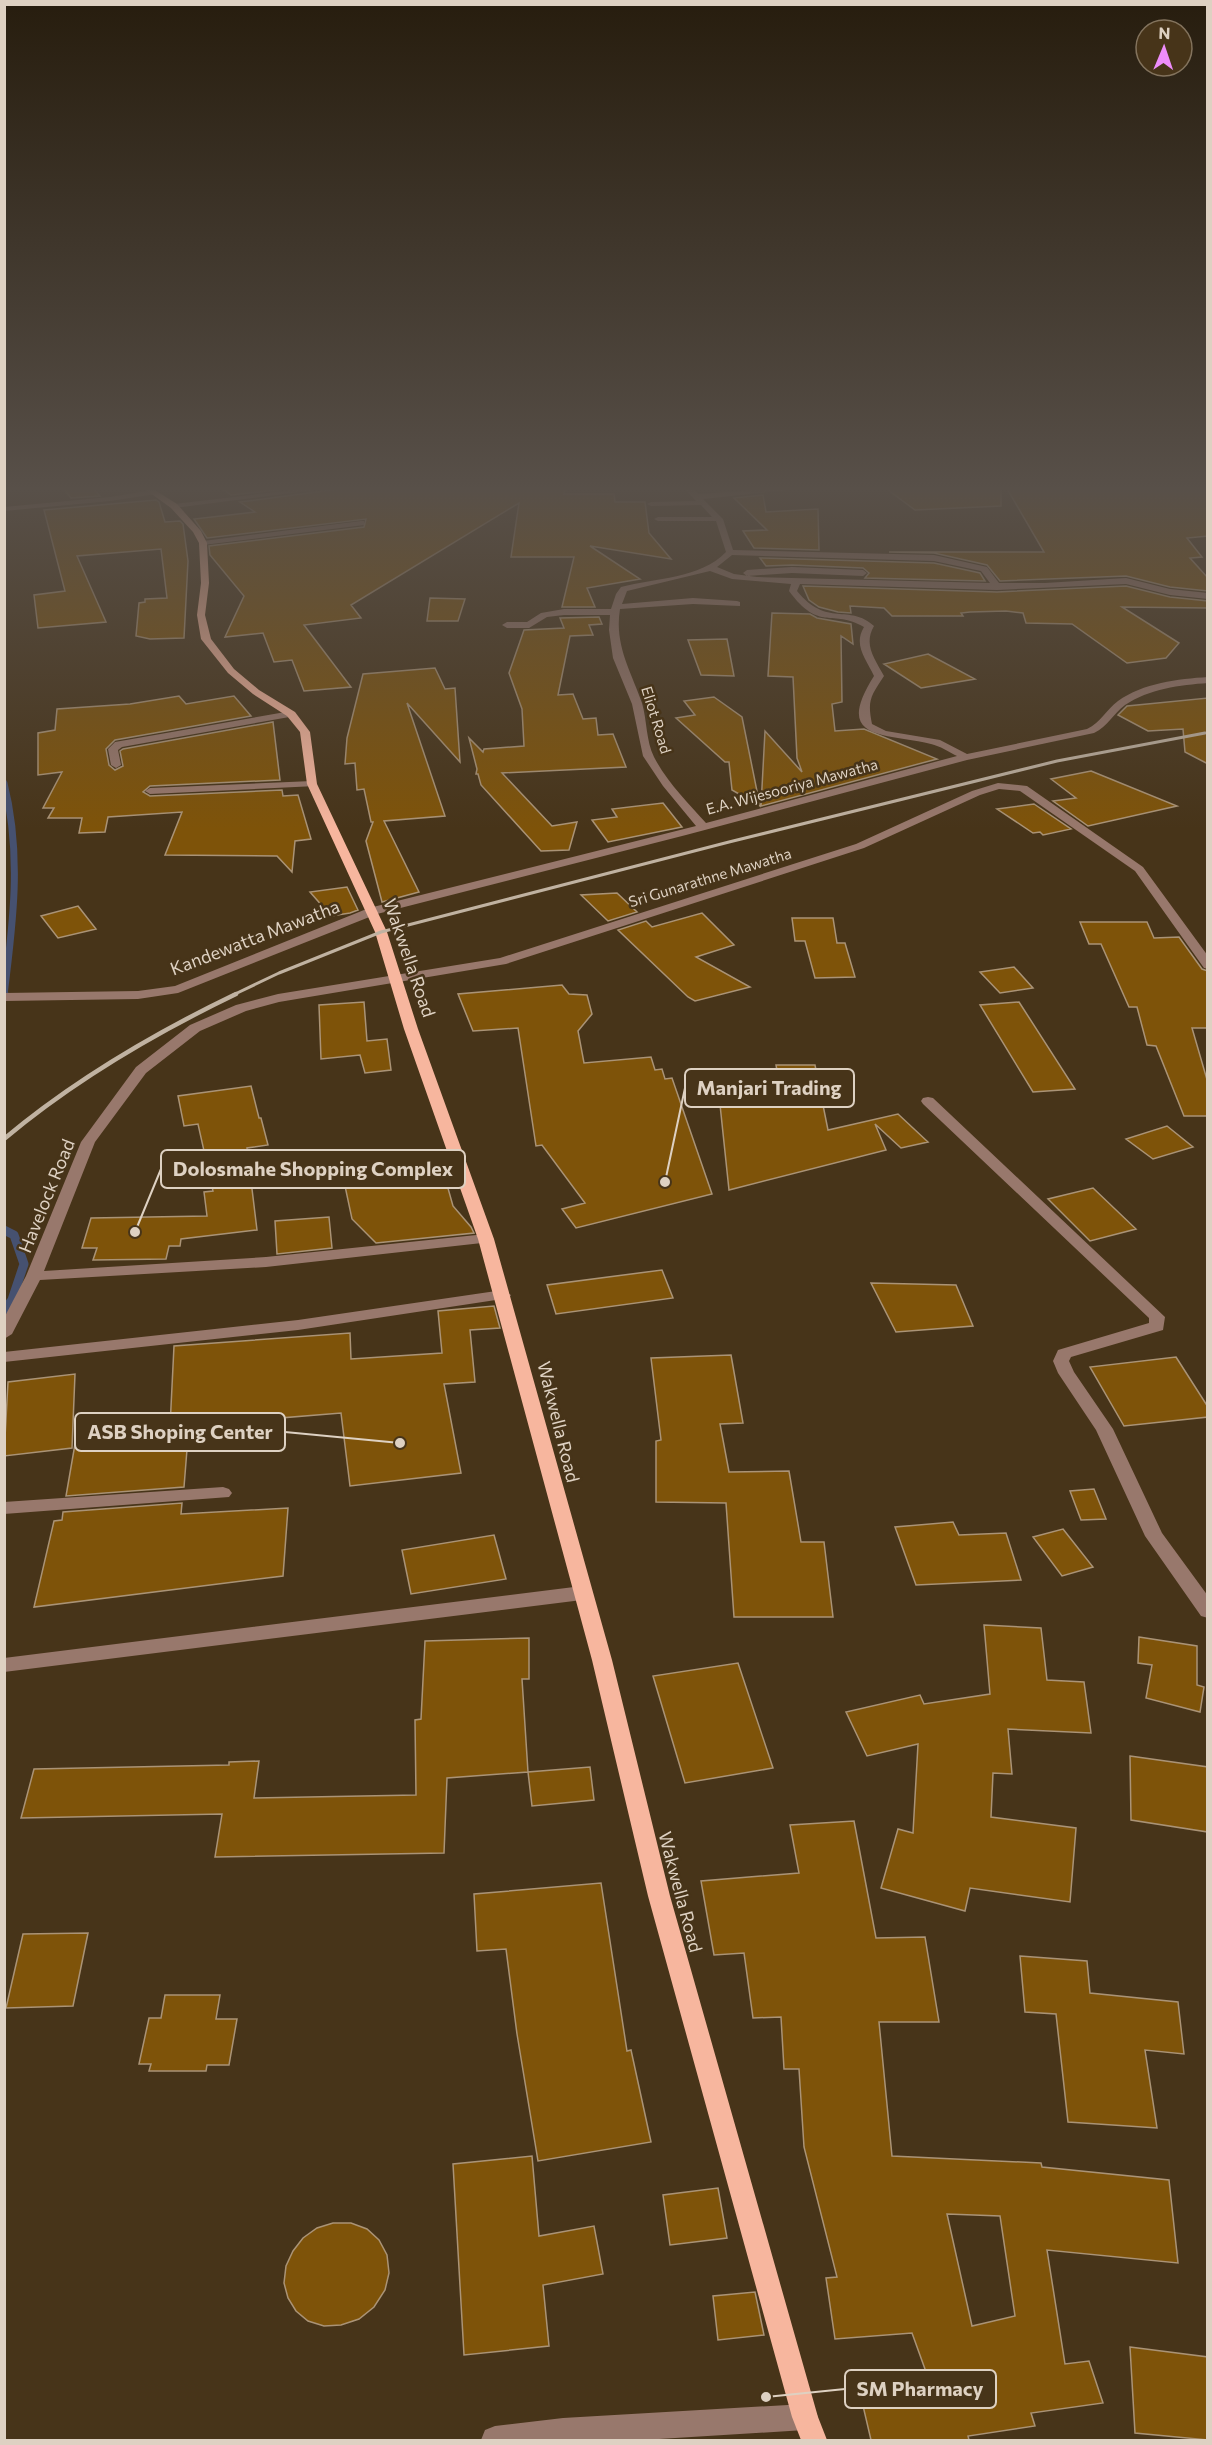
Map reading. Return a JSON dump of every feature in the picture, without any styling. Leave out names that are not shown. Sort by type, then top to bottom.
[{"type":"main road","name":"Wakwella Road","points":[[203,601],[201,615],[206,639],[231,671],[256,692],[291,714],[305,732],[312,784],[373,911],[397,978],[411,1029],[486,1239],[602,1660],[659,1896],[809,2429]]},
{"type":"street","points":[[616,610],[618,601]]},
{"type":"street","points":[[507,625],[529,625],[544,615],[564,612],[616,610],[692,601]]},
{"type":"street","points":[[694,601],[737,604]]},
{"type":"street","points":[[802,601],[811,612],[830,618],[864,622],[869,626],[862,643],[879,676],[865,698],[867,724],[871,729],[884,734],[936,742],[966,757]]},
{"type":"street","name":"Eliot Road","points":[[616,610],[614,630],[618,658],[637,704],[648,756],[667,784],[703,827]]},
{"type":"street","name":"E.A. Wijesooriya Mawatha","points":[[373,911],[966,757],[1090,730],[1106,723],[1116,708],[1135,696],[1181,683],[1208,680]]},
{"type":"street","points":[[116,765],[113,749],[119,744],[291,714]]},
{"type":"street","points":[[150,791],[312,784]]},
{"type":"street","name":"Sri Gunarathne Mawatha","points":[[397,978],[502,961],[860,846],[976,792],[998,786],[1023,788],[1139,869],[1208,965]]},
{"type":"street","name":"Kandewatta Mawatha","points":[[4,996],[138,995],[178,989],[373,911]]},
{"type":"street","name":"Havelock Road","points":[[4,1334],[34,1276],[88,1142],[141,1070],[195,1028],[241,1008],[278,998],[397,978]]},
{"type":"street","points":[[928,1101],[1157,1317],[1157,1326],[1064,1354],[1061,1361],[1066,1373],[1104,1429],[1154,1536],[1208,1611]]},
{"type":"street","points":[[34,1276],[267,1262],[486,1239]]},
{"type":"street","points":[[4,1357],[298,1326],[503,1295]]},
{"type":"street","points":[[4,1508],[223,1492]]},
{"type":"street","points":[[4,1665],[582,1593]]},
{"type":"street","points":[[495,2440],[563,2432],[809,2429]]},
{"type":"building","points":[[35,601],[97,601],[106,622],[38,628]]},
{"type":"building","points":[[186,601],[184,638],[150,639],[136,636],[139,603]]},
{"type":"building","points":[[242,601],[357,601],[351,605],[361,618],[304,625],[351,687],[304,691],[292,660],[274,662],[263,633],[225,637]]},
{"type":"building","points":[[430,601],[464,601],[458,621],[427,621]]},
{"type":"building","points":[[563,601],[593,601],[595,607],[562,607]]},
{"type":"building","points":[[811,601],[1208,601],[1208,608],[1122,607],[1179,643],[1166,658],[1127,663],[1072,624],[1026,623],[1023,613],[1006,611],[961,613],[963,616],[892,616],[884,608],[850,606],[851,613],[819,607]]},
{"type":"building","points":[[772,613],[810,614],[817,618],[851,624],[853,644],[841,636],[842,702],[832,704],[835,731],[864,729],[937,759],[761,806],[765,731],[802,772],[797,758],[793,677],[768,676]]},
{"type":"building","points":[[599,617],[602,624],[589,625],[593,635],[570,636],[558,695],[573,694],[583,719],[596,718],[598,735],[613,734],[626,767],[502,773],[552,826],[577,822],[569,850],[541,851],[481,785],[478,774],[476,774],[477,769],[469,738],[483,752],[484,749],[524,746],[522,709],[509,673],[524,630],[564,628],[560,618]]},
{"type":"building","points":[[727,639],[734,676],[701,675],[688,640]]},
{"type":"building","points":[[928,654],[975,679],[921,688],[884,664]]},
{"type":"building","points":[[435,668],[445,689],[455,688],[460,762],[407,703],[445,816],[384,821],[419,892],[382,902],[366,841],[373,822],[371,822],[364,789],[357,790],[355,763],[345,764],[347,738],[363,674]]},
{"type":"building","points":[[179,696],[186,704],[234,696],[251,716],[115,740],[106,749],[109,765],[115,770],[123,766],[120,751],[123,749],[273,722],[280,780],[150,786],[143,792],[150,796],[282,790],[283,796],[298,795],[311,839],[295,841],[292,872],[277,856],[165,855],[182,812],[108,817],[105,832],[79,833],[82,818],[48,818],[54,808],[43,808],[62,772],[38,775],[38,733],[55,730],[57,709],[130,704]]},
{"type":"building","points":[[714,697],[742,717],[760,806],[732,790],[729,762],[725,762],[676,718],[695,715],[684,701]]},
{"type":"building","points":[[1208,698],[1208,764],[1185,752],[1183,729],[1148,731],[1118,715],[1127,706]]},
{"type":"building","points":[[1091,771],[1177,806],[1088,826],[1053,801],[1076,798],[1051,779]]},
{"type":"building","points":[[663,803],[682,827],[608,842],[592,820],[617,817],[612,809]]},
{"type":"building","points":[[1034,804],[1071,829],[1043,835],[1040,832],[1033,833],[997,809]]},
{"type":"building","points":[[347,887],[358,910],[331,916],[310,892]]},
{"type":"building","points":[[617,893],[637,912],[608,921],[581,895]]},
{"type":"building","points":[[78,906],[96,929],[58,938],[41,916]]},
{"type":"building","points":[[702,913],[734,945],[696,957],[750,987],[695,1001],[688,997],[618,930],[646,921],[652,927]]},
{"type":"building","points":[[792,918],[833,918],[837,943],[845,943],[855,977],[815,978],[805,941],[795,941]]},
{"type":"building","points":[[1080,922],[1147,922],[1154,938],[1179,937],[1202,969],[1208,971],[1208,1028],[1192,1028],[1208,1083],[1208,1116],[1184,1116],[1156,1046],[1147,1045],[1137,1007],[1129,1007],[1101,944],[1089,944]]},
{"type":"building","points":[[1014,967],[1033,988],[1000,993],[980,972]]},
{"type":"building","points":[[562,985],[569,994],[587,995],[592,1014],[578,1031],[584,1063],[651,1057],[655,1070],[662,1069],[665,1079],[672,1078],[712,1194],[576,1228],[562,1209],[585,1203],[542,1145],[536,1146],[518,1028],[473,1031],[458,994]]},
{"type":"building","points":[[364,1002],[367,1041],[387,1039],[391,1070],[365,1073],[360,1055],[321,1059],[319,1005]]},
{"type":"building","points":[[1019,1002],[1075,1089],[1033,1092],[980,1005]]},
{"type":"building","points":[[776,1065],[815,1065],[828,1130],[898,1114],[928,1142],[901,1148],[875,1124],[886,1150],[729,1190],[717,1076],[778,1076]]},
{"type":"building","points":[[251,1086],[268,1145],[247,1148],[257,1230],[181,1239],[180,1246],[169,1246],[166,1259],[93,1260],[97,1248],[82,1248],[91,1218],[207,1216],[204,1192],[213,1191],[198,1124],[184,1126],[178,1096]]},
{"type":"building","points":[[1167,1126],[1193,1147],[1153,1159],[1126,1139]]},
{"type":"building","points":[[440,1160],[453,1206],[474,1233],[376,1243],[352,1219],[342,1172]]},
{"type":"building","points":[[1093,1188],[1136,1229],[1090,1241],[1048,1199]]},
{"type":"building","points":[[329,1217],[332,1248],[277,1254],[275,1221]]},
{"type":"building","points":[[662,1270],[673,1298],[556,1314],[547,1285]]},
{"type":"building","points":[[871,1283],[956,1285],[973,1326],[896,1332]]},
{"type":"building","points":[[494,1306],[500,1328],[470,1330],[475,1382],[444,1384],[461,1473],[350,1486],[341,1413],[170,1427],[174,1346],[350,1333],[351,1359],[442,1353],[438,1311]]},
{"type":"building","points":[[731,1355],[743,1423],[720,1424],[729,1472],[789,1471],[801,1542],[824,1542],[833,1617],[734,1617],[726,1503],[656,1502],[656,1441],[661,1440],[651,1358]]},
{"type":"building","points":[[1176,1357],[1208,1407],[1208,1417],[1124,1426],[1090,1367]]},
{"type":"building","points":[[75,1374],[72,1448],[4,1456],[8,1382]]},
{"type":"building","points":[[188,1437],[184,1487],[66,1496],[75,1444]]},
{"type":"building","points":[[1094,1489],[1106,1519],[1081,1520],[1070,1491]]},
{"type":"building","points":[[182,1503],[181,1514],[288,1508],[283,1576],[34,1607],[54,1521],[62,1520],[63,1512]]},
{"type":"building","points":[[953,1522],[959,1535],[1006,1533],[1021,1580],[916,1585],[895,1527]]},
{"type":"building","points":[[1063,1529],[1093,1567],[1062,1576],[1033,1537]]},
{"type":"building","points":[[494,1535],[506,1579],[411,1594],[402,1550]]},
{"type":"building","points":[[984,1625],[1041,1628],[1047,1680],[1084,1682],[1091,1733],[1008,1729],[1012,1774],[993,1773],[991,1817],[1076,1828],[1070,1902],[970,1888],[965,1911],[881,1888],[898,1829],[913,1833],[918,1744],[867,1756],[846,1712],[920,1695],[924,1704],[990,1694]]},
{"type":"building","points":[[1139,1637],[1197,1646],[1197,1685],[1204,1687],[1200,1712],[1146,1698],[1152,1665],[1138,1663]]},
{"type":"building","points":[[529,1638],[529,1679],[522,1679],[528,1772],[447,1778],[444,1853],[215,1857],[222,1814],[21,1818],[34,1769],[229,1765],[229,1762],[259,1761],[254,1798],[416,1795],[415,1720],[421,1719],[425,1641]]},
{"type":"building","points":[[738,1663],[773,1768],[685,1783],[653,1676]]},
{"type":"building","points":[[1130,1756],[1208,1767],[1208,1832],[1131,1820]]},
{"type":"building","points":[[590,1767],[594,1800],[532,1806],[528,1772]]},
{"type":"building","points":[[854,1821],[876,1938],[925,1937],[939,2022],[879,2022],[892,2156],[1041,2163],[1042,2167],[1169,2180],[1178,2263],[1047,2250],[1065,2364],[1089,2361],[1103,2403],[1031,2413],[1035,2426],[968,2436],[969,2440],[871,2440],[860,2393],[930,2383],[912,2333],[835,2339],[826,2278],[837,2277],[804,2147],[799,2069],[784,2069],[781,2017],[753,2018],[744,1953],[714,1955],[701,1881],[799,1873],[790,1825]],"holes":[[[947,2214],[1000,2216],[1015,2316],[972,2326]]]},
{"type":"building","points":[[601,1883],[627,2051],[631,2050],[651,2142],[538,2161],[517,2034],[506,1949],[477,1951],[474,1894]]},
{"type":"building","points":[[88,1933],[73,2006],[6,2008],[23,1934]]},
{"type":"building","points":[[1020,1956],[1087,1961],[1090,1993],[1178,2002],[1184,2054],[1145,2050],[1157,2128],[1068,2122],[1056,2014],[1025,2012]]},
{"type":"building","points":[[165,1995],[220,1995],[216,2019],[237,2019],[229,2065],[207,2065],[206,2071],[149,2071],[151,2064],[139,2064],[149,2018],[161,2018]]},
{"type":"building","points":[[532,2156],[539,2236],[594,2226],[603,2274],[543,2285],[549,2346],[464,2355],[453,2164]]},
{"type":"building","points":[[718,2188],[727,2238],[670,2245],[663,2195]]},
{"type":"building","points":[[333,2223],[351,2223],[367,2229],[379,2240],[387,2255],[389,2273],[385,2290],[374,2307],[359,2319],[341,2325],[324,2326],[308,2321],[296,2311],[288,2298],[284,2283],[286,2266],[293,2251],[303,2238],[317,2228]]},
{"type":"building","points":[[755,2292],[764,2335],[718,2340],[713,2296]]},
{"type":"building","points":[[1130,2347],[1208,2357],[1208,2440],[1135,2433]]},
{"type":"waterway","points":[[4,783],[10,810],[14,863],[13,915],[4,995]]},
{"type":"waterway","points":[[4,1230],[14,1235],[24,1264],[12,1300],[4,1310]]},
{"type":"railway","points":[[233,995],[279,973],[381,932],[729,842],[1057,761],[1205,733]]},
{"type":"railway","points":[[4,1139],[58,1097],[116,1059],[236,994]]},
{"type":"place","name":"Manjari Trading","points":[[665,1182]]},
{"type":"place","name":"Dolosmahe Shopping Complex","points":[[135,1232]]},
{"type":"place","name":"ASB Shoping Center","points":[[400,1443]]},
{"type":"place","name":"SM Pharmacy","points":[[766,2397]]}]
